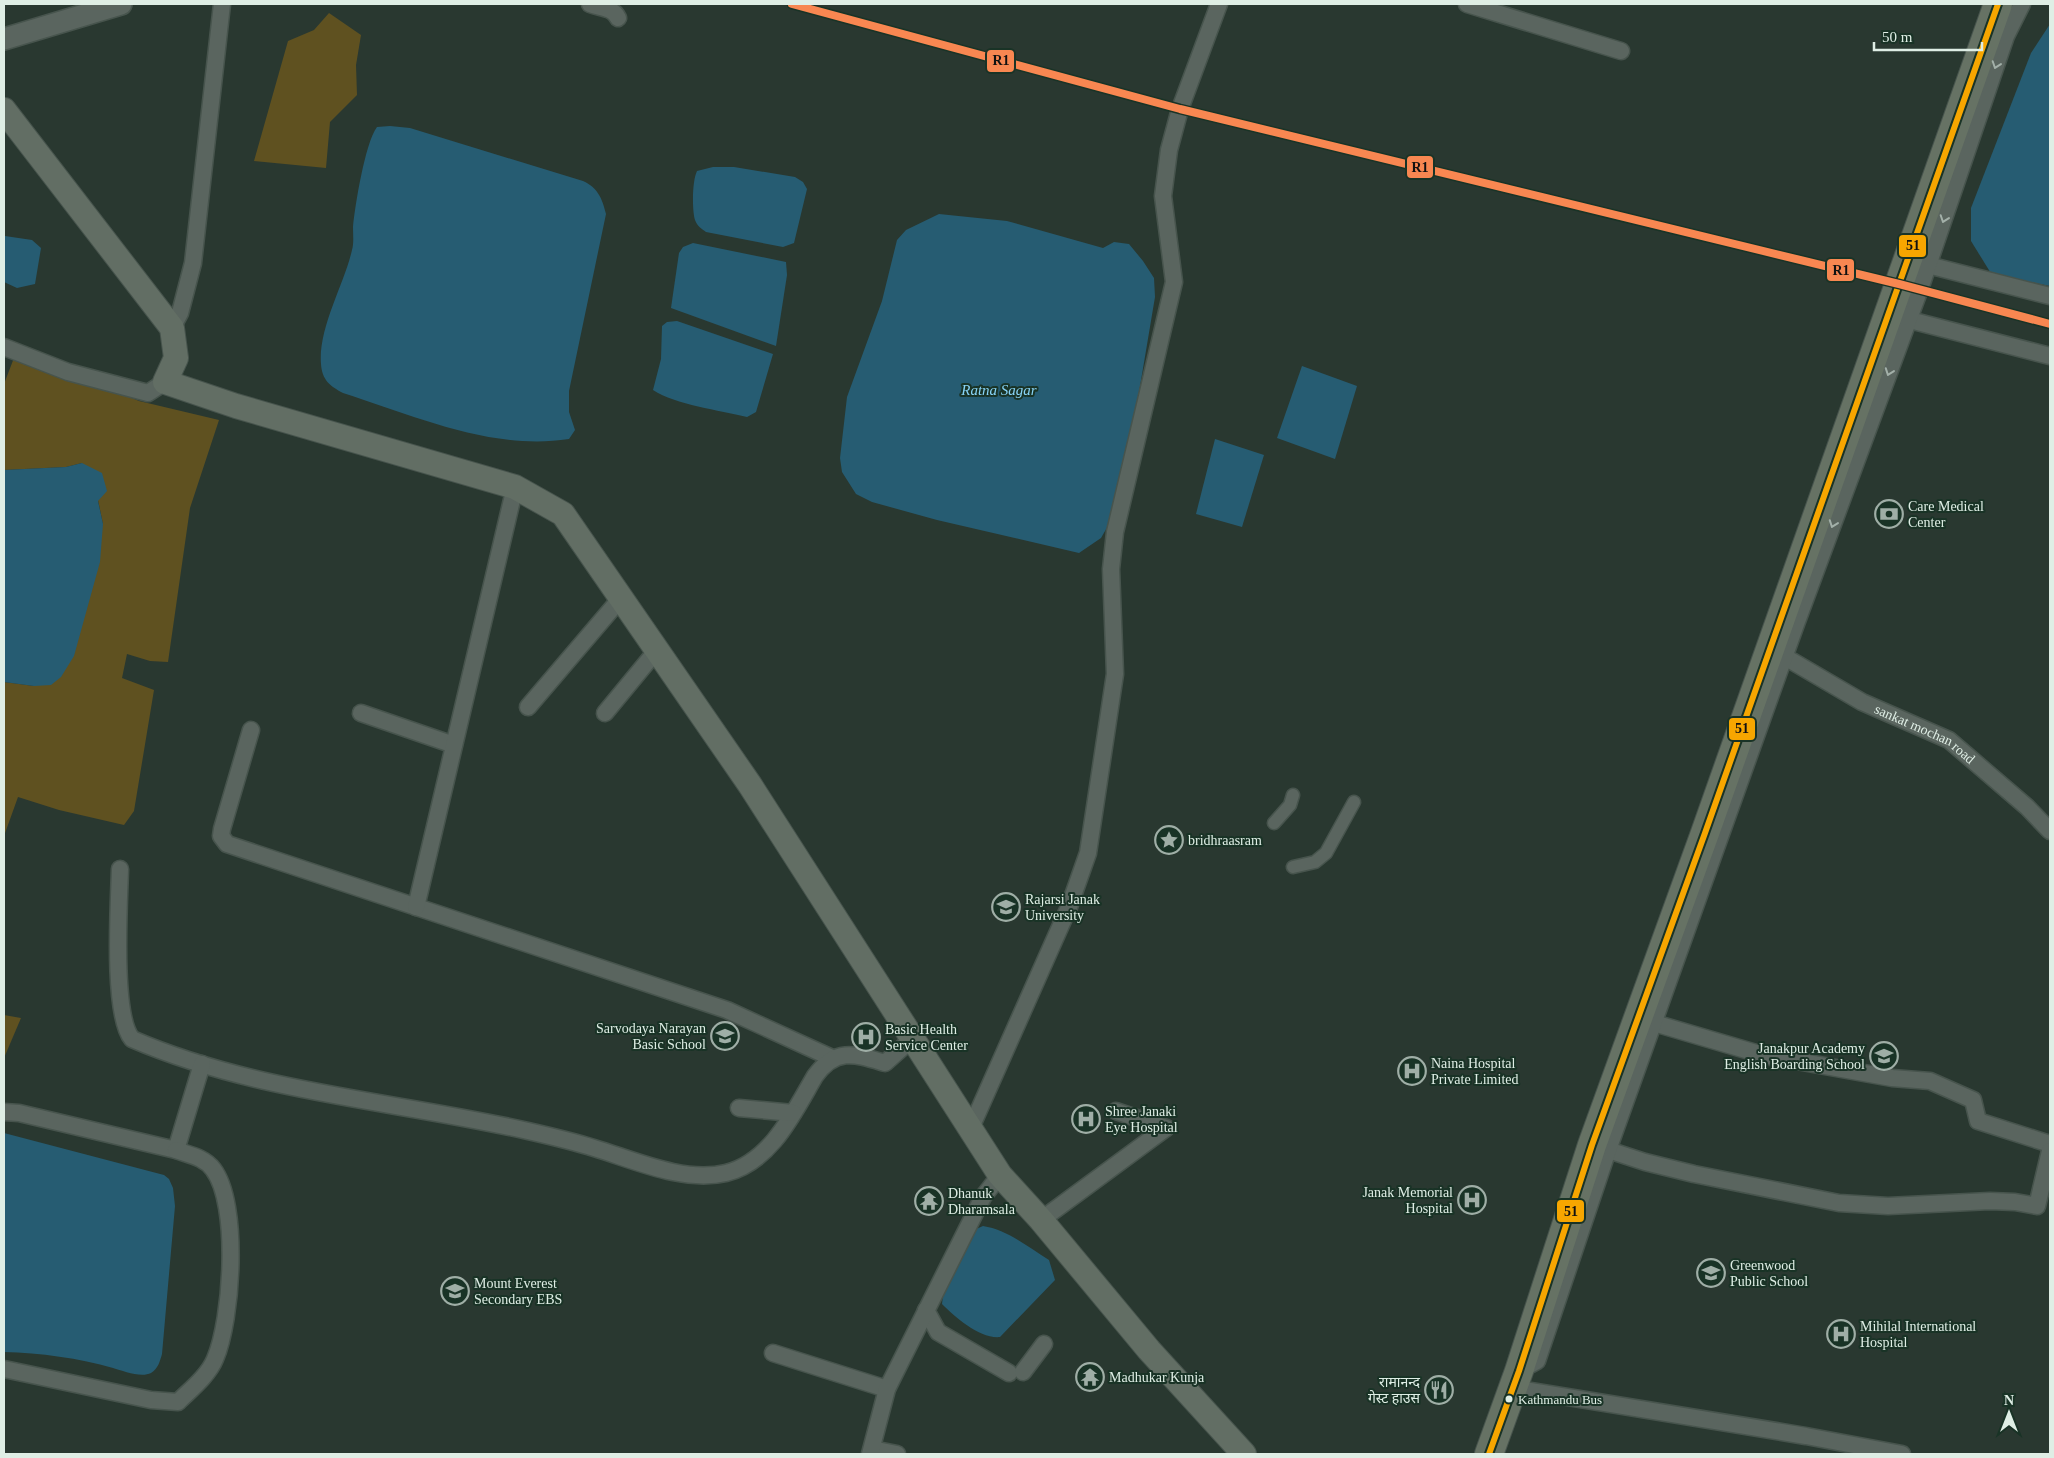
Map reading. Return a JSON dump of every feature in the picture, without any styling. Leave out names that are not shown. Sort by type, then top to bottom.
[{"type":"highway","points":[[1489,1454],[1600,1147],[1705,833],[1899,317],[1998,4]]},
{"type":"main road","points":[[4,110],[172,328],[176,358],[165,382],[236,406],[515,487],[563,514],[756,793],[1000,1175],[1041,1220],[1148,1350],[1244,1454]]},
{"type":"street","points":[[4,39],[121,4]]},
{"type":"street","points":[[172,328],[180,313],[193,263],[222,4]]},
{"type":"street","points":[[590,4],[608,8],[616,13],[618,18]]},
{"type":"street","points":[[970,1130],[1069,906],[1088,853],[1115,674],[1111,569],[1115,532],[1174,282],[1164,196],[1169,150],[1180,109],[1187,97],[1219,4]]},
{"type":"street","points":[[1467,4],[1620,51]]},
{"type":"street","points":[[2022,4],[2006,36],[1928,265],[1899,317],[1785,657],[1654,1022],[1600,1147],[1645,1162],[1694,1174],[1839,1203],[1888,1206],[1951,1202],[2006,1202],[2037,1206],[2050,1151]]},
{"type":"street","points":[[1928,265],[2050,296]]},
{"type":"street","points":[[1899,317],[2050,356]]},
{"type":"street","points":[[4,347],[68,372],[148,393],[165,382]]},
{"type":"street","points":[[416,908],[515,487]]},
{"type":"street","points":[[528,707],[621,598]]},
{"type":"street","points":[[605,713],[657,650]]},
{"type":"street","name":"sankat mochan road","points":[[1785,657],[1862,702],[1949,740],[2027,807],[2050,831]]},
{"type":"street","points":[[362,713],[454,745]]},
{"type":"street","points":[[251,730],[222,829],[223,840],[234,848],[293,867],[302,867],[416,908],[727,1010],[832,1058],[853,1055],[885,1063],[913,1038]]},
{"type":"street","points":[[1274,824],[1290,805],[1293,795]]},
{"type":"street","points":[[1293,867],[1314,862],[1326,853],[1354,802]]},
{"type":"street","points":[[120,869],[118,953],[123,1021],[127,1033],[132,1039],[145,1045],[226,1072],[291,1086],[476,1119],[570,1140],[680,1173],[696,1175],[726,1173],[756,1157],[774,1142],[815,1076],[832,1058]]},
{"type":"street","points":[[1654,1022],[1763,1055],[1892,1078],[1930,1081],[1973,1100],[1978,1121],[2050,1144]]},
{"type":"street","points":[[176,1150],[202,1064]]},
{"type":"street","points":[[739,1108],[793,1113]]},
{"type":"street","points":[[1041,1220],[1166,1128],[1116,1111]]},
{"type":"street","points":[[4,1112],[176,1150],[204,1160],[218,1176],[230,1227],[231,1251],[226,1325],[215,1360],[197,1383],[178,1402],[151,1400],[4,1369]]},
{"type":"street","points":[[897,1454],[871,1452],[887,1389],[983,1197],[1000,1175]]},
{"type":"street","points":[[926,1310],[938,1332],[1016,1372],[1044,1344]]},
{"type":"street","points":[[773,1353],[887,1389]]},
{"type":"street","points":[[1516,1380],[1902,1454]]},
{"type":"shaded area","points":[[329,13],[361,35],[356,65],[357,95],[330,122],[326,168],[254,161],[288,41],[314,30]]},
{"type":"shaded area","points":[[17,350],[139,401],[219,420],[190,508],[168,662],[150,661],[127,654],[122,678],[154,690],[134,811],[124,825],[59,810],[18,797],[4,836],[4,682],[34,686],[103,524],[98,500],[82,463],[66,467],[4,470],[4,384]]},
{"type":"shaded area","points":[[4,1015],[21,1018],[4,1058]]},
{"type":"water","points":[[2050,24],[2050,286],[1992,275],[1971,241],[1971,208],[2031,53]]},
{"type":"water","points":[[377,127],[410,128],[583,181],[599,194],[606,214],[569,391],[569,412],[575,430],[569,439],[511,440],[454,429],[343,393],[334,388],[325,378],[321,364],[323,336],[352,250],[358,190],[368,146]]},
{"type":"water","points":[[713,167],[734,167],[795,177],[803,182],[807,189],[794,243],[783,247],[706,232],[700,227],[695,220],[693,210],[695,176],[697,171]]},
{"type":"water","name":"Ratna Sagar","points":[[939,214],[1007,221],[1103,248],[1114,242],[1129,244],[1154,278],[1155,297],[1134,422],[1113,517],[1101,538],[1079,553],[937,520],[872,502],[856,494],[842,472],[840,458],[847,397],[882,301],[897,240],[906,230]]},
{"type":"water","points":[[5,236],[32,240],[41,248],[35,284],[17,288],[4,282]]},
{"type":"water","points":[[693,243],[786,262],[787,275],[776,346],[671,308],[679,253],[683,247]]},
{"type":"water","points":[[677,321],[773,354],[756,412],[747,417],[673,400],[653,390],[661,359],[662,326],[667,322]]},
{"type":"water","points":[[1302,366],[1357,386],[1335,459],[1277,438]]},
{"type":"water","points":[[1215,439],[1264,455],[1242,527],[1196,514]]},
{"type":"water","points":[[82,463],[102,473],[107,491],[98,501],[103,524],[100,562],[74,656],[61,677],[51,685],[34,686],[4,682],[4,470],[66,467]]},
{"type":"water","points":[[4,1133],[164,1175],[169,1179],[173,1188],[175,1206],[162,1354],[157,1367],[151,1373],[142,1375],[73,1359],[4,1352]]},
{"type":"water","points":[[983,1226],[1009,1235],[1049,1260],[1055,1280],[1000,1337],[984,1335],[976,1331],[942,1304],[943,1296],[969,1235],[974,1230]]},
{"type":"transit line","name":"R1","points":[[792,4],[1180,109],[1899,284],[2050,324]]},
{"type":"transit line","name":"51","points":[[1489,1454],[1519,1371],[1592,1145],[1705,833],[1998,4]]},
{"type":"place","name":"Care Medical Center","points":[[1889,514]]},
{"type":"place","name":"bridhraasram","points":[[1169,840]]},
{"type":"place","name":"Rajarsi Janak University","points":[[1006,907]]},
{"type":"place","name":"Sarvodaya Narayan Basic School","points":[[725,1036]]},
{"type":"place","name":"Basic Health Service Center","points":[[866,1037]]},
{"type":"place","name":"Janakpur Academy English Boarding School","points":[[1884,1056]]},
{"type":"place","name":"Naina Hospital Private Limited","points":[[1412,1071]]},
{"type":"place","name":"Shree Janaki Eye Hospital","points":[[1086,1119]]},
{"type":"place","name":"Janak Memorial Hospital","points":[[1472,1200]]},
{"type":"place","name":"Dhanuk Dharamsala","points":[[929,1201]]},
{"type":"place","name":"Greenwood Public School","points":[[1711,1273]]},
{"type":"place","name":"Mount Everest Secondary EBS","points":[[455,1291]]},
{"type":"place","name":"Mihilal International Hospital","points":[[1841,1334]]},
{"type":"place","name":"Madhukar Kunja","points":[[1090,1377]]},
{"type":"place","name":"रामानन्द गेस्ट हाउस","points":[[1439,1390]]},
{"type":"place","name":"Kathmandu Bus","points":[[1509,1399]]}]
